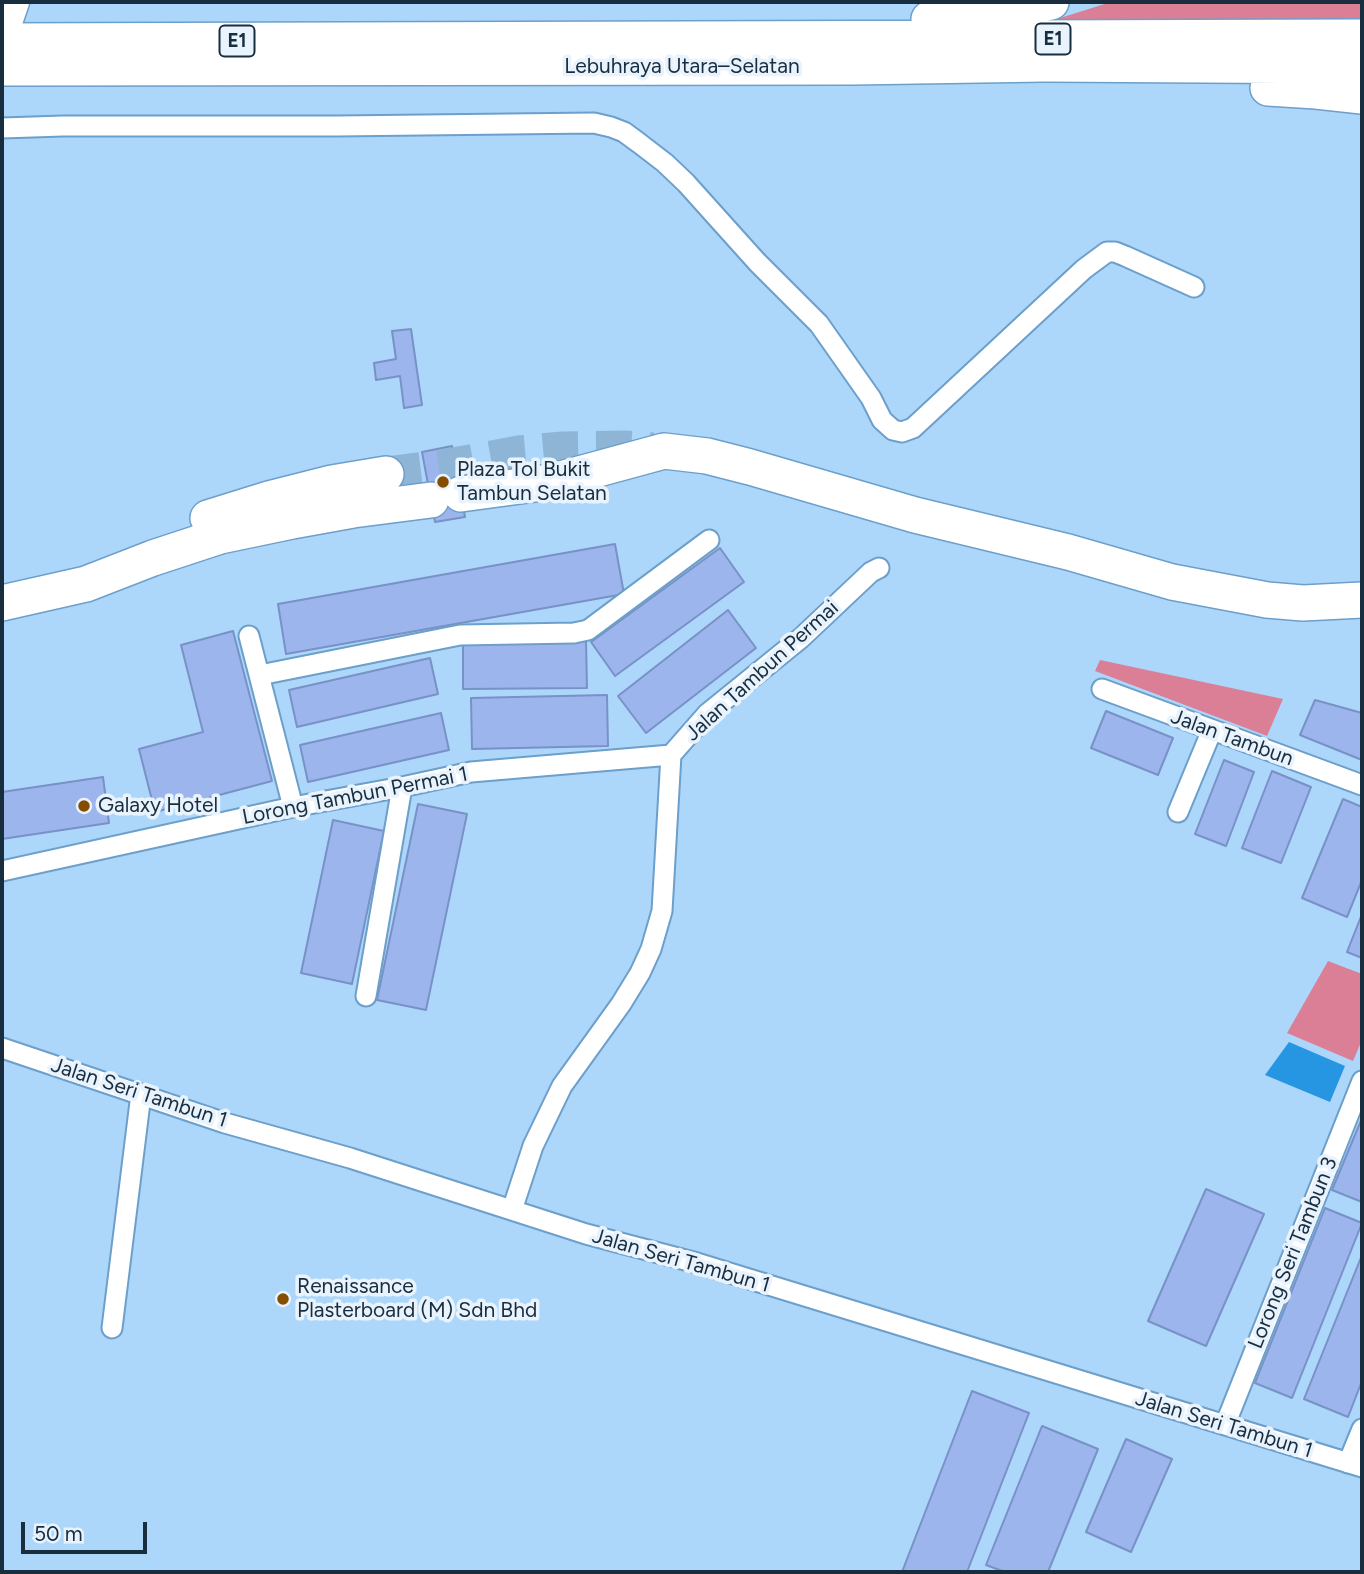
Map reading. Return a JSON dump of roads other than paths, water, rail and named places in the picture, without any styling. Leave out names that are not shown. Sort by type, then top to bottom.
[{"type":"highway","points":[[744,39],[852,23],[964,16],[1051,2]]},
{"type":"highway","name":"Lebuhraya Utara–Selatan","points":[[2,39],[1362,37]]},
{"type":"highway","name":"Lebuhraya Utara–Selatan","points":[[2,68],[1045,64],[1362,66]]},
{"type":"highway","points":[[1045,64],[1101,76],[1154,83],[1316,90],[1362,96]]},
{"type":"highway","points":[[2,603],[86,583],[220,536],[353,510],[550,482],[664,451],[718,459],[915,515],[1068,552],[1171,582],[1267,600],[1303,603],[1362,600]]},
{"type":"highway","points":[[2,584],[269,499],[332,483],[386,474]]},
{"type":"highway","points":[[915,515],[1059,571],[1223,615],[1279,621],[1362,622]]},
{"type":"main road","points":[[2,39],[14,2]]},
{"type":"street","points":[[2,128],[594,123],[611,127],[624,132],[639,143],[686,183],[757,262],[819,324],[871,398],[882,420],[902,432],[913,428],[1084,269],[1107,252],[1125,256],[1194,287]]},
{"type":"street","points":[[260,675],[460,635],[574,634],[588,630],[709,540]]},
{"type":"street","name":"Jalan Tambun Permai","points":[[512,1210],[533,1146],[562,1086],[621,1004],[651,949],[662,911],[671,754],[707,714],[802,638],[871,572],[879,568]]},
{"type":"street","points":[[249,636],[293,807]]},
{"type":"street","name":"Jalan Tambun","points":[[1102,690],[1362,785]]},
{"type":"street","points":[[1178,812],[1212,730]]},
{"type":"street","name":"Lorong Tambun Permai 1","points":[[2,871],[293,807],[471,772],[671,754]]},
{"type":"street","points":[[366,996],[402,787]]},
{"type":"street","name":"Jalan Seri Tambun 1","points":[[2,1048],[225,1123],[350,1158],[586,1234],[697,1263],[1355,1465]]},
{"type":"street","name":"Lorong Seri Tambun 3","points":[[1225,1425],[1362,1081]]},
{"type":"street","points":[[112,1328],[141,1094]]},
{"type":"street","points":[[1355,1465],[1362,1429]]},
{"type":"water","points":[[1289,1042],[1345,1066],[1330,1102],[1265,1075]]},
{"type":"tunnel","points":[[386,474],[519,453],[563,449],[653,450]]},
{"type":"place","name":"Plaza Tol Bukit Tambun Selatan","points":[[443,482]]},
{"type":"place","name":"Galaxy Hotel","points":[[84,806]]},
{"type":"place","name":"Renaissance Plasterboard (M) Sdn Bhd","points":[[283,1299]]}]
